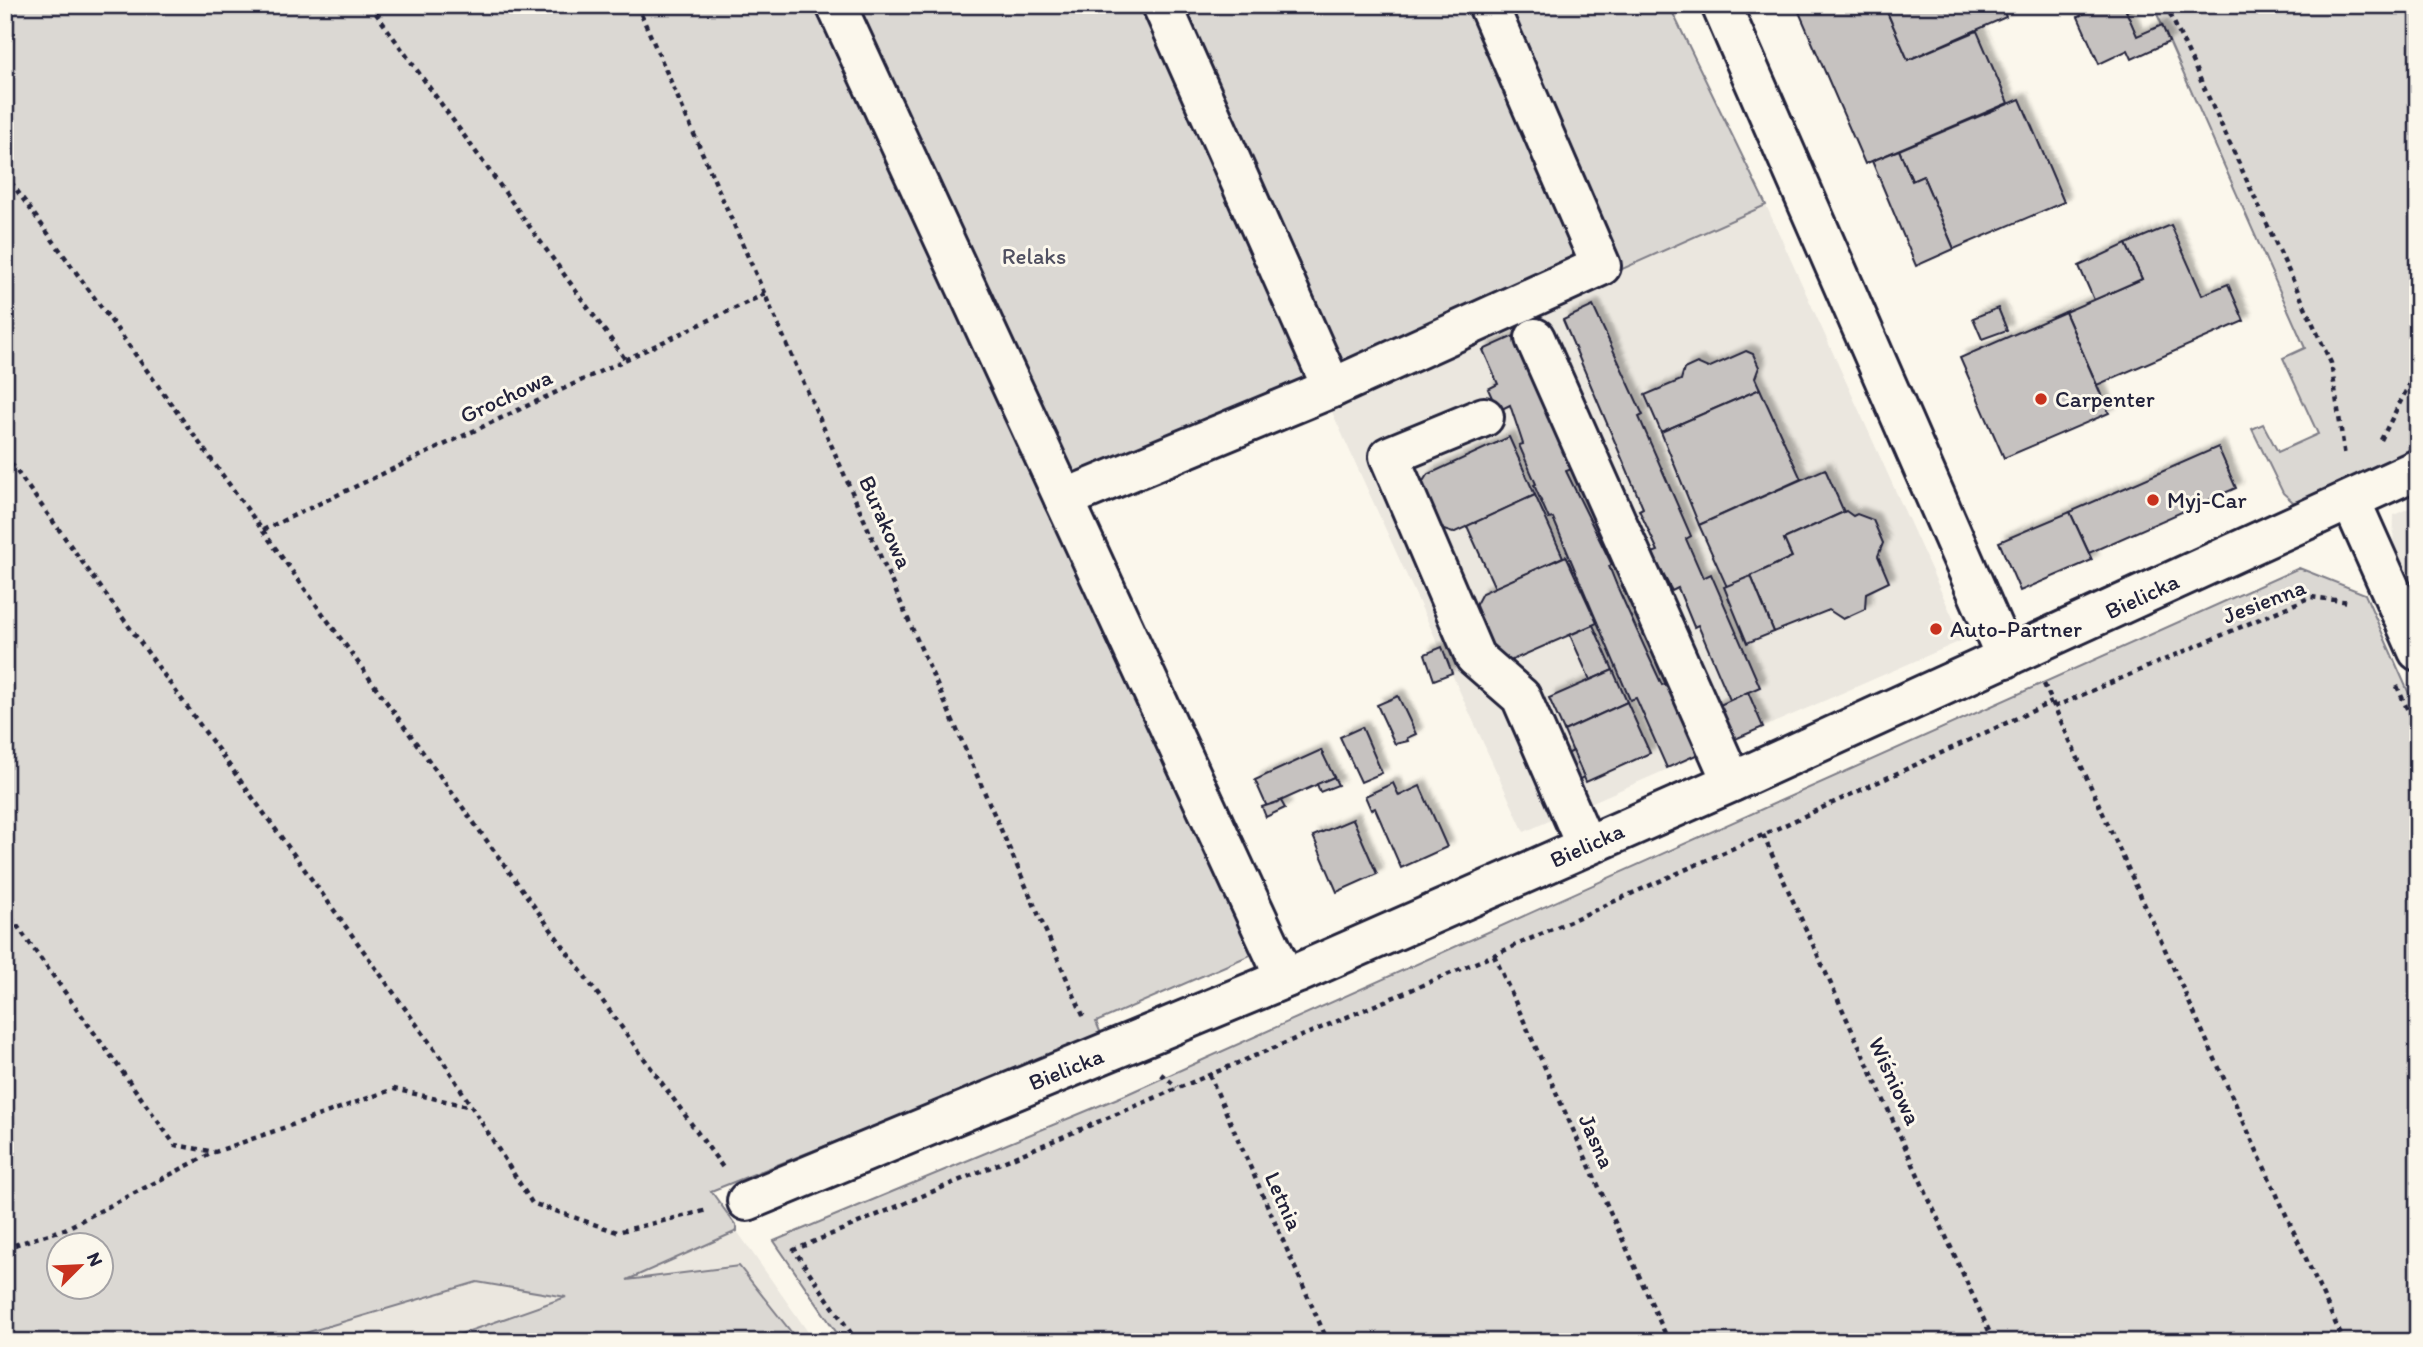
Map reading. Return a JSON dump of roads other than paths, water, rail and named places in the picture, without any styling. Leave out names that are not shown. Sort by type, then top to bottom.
[{"type":"street","points":[[836,5],[1285,978]]},
{"type":"street","points":[[1162,5],[1332,388]]},
{"type":"street","points":[[1063,499],[1332,388],[1601,266],[1488,5]]},
{"type":"street","points":[[1721,5],[2018,653]]},
{"type":"street","points":[[1535,338],[1732,782]]},
{"type":"street","points":[[1484,417],[1389,457],[1475,657],[1521,697],[1586,846]]},
{"type":"street","name":"Bielicka","points":[[747,1200],[1285,978],[1732,782],[2418,469]]},
{"type":"street","points":[[2351,500],[2418,651]]},
{"type":"place","name":"Carpenter","points":[[2041,399]]},
{"type":"place","name":"Myj-Car","points":[[2153,500]]},
{"type":"place","name":"Auto-Partner","points":[[1936,629]]},
{"type":"park label","name":"Relaks","points":[[1034,256]]}]
